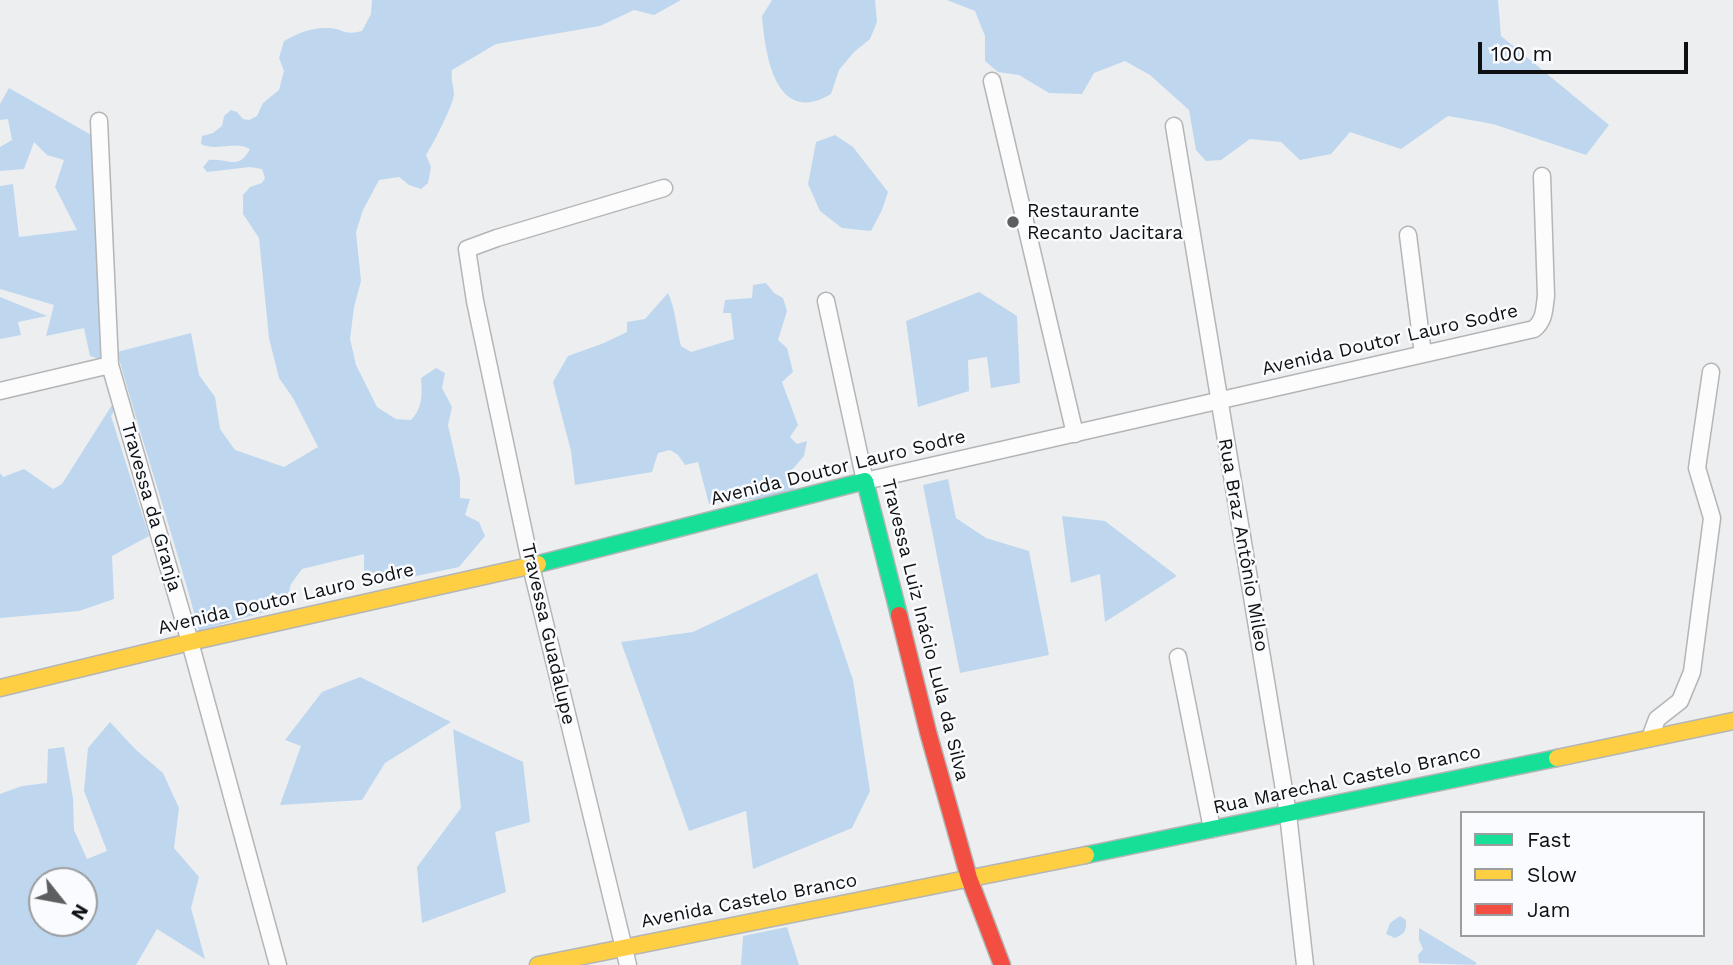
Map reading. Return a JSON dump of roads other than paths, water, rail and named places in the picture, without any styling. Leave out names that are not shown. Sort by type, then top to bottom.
[{"type":"street","points":[[992,80],[1075,434]]},
{"type":"street","name":"Travessa da Granja","points":[[99,121],[110,365],[190,642],[278,965]]},
{"type":"street","name":"Rua Braz Antônio Mileo","points":[[1174,126],[1288,814],[1305,965]]},
{"type":"street","name":"Avenida Doutor Lauro Sodre","points":[[0,688],[190,642],[531,566],[864,481],[1534,329],[1541,323],[1546,296],[1542,176]]},
{"type":"street","name":"Travessa Guadalupe","points":[[628,965],[531,566],[475,300],[467,249],[497,237],[664,188]]},
{"type":"street","points":[[1408,235],[1423,354]]},
{"type":"street","name":"Travessa Luiz Inácio Lula da Silva","points":[[826,301],[864,481],[928,732],[969,878],[1002,965]]},
{"type":"street","points":[[0,391],[110,365]]},
{"type":"street","points":[[1650,738],[1657,719],[1680,701],[1692,672],[1712,518],[1697,468],[1711,372]]},
{"type":"street","points":[[1178,657],[1212,830]]},
{"type":"street","name":"Rua Marechal Castelo Branco","points":[[969,878],[1733,721]]},
{"type":"street","name":"Avenida Castelo Branco","points":[[538,965],[969,878]]},
{"type":"place","name":"Restaurante Recanto Jacitara","points":[[1013,222]]}]
